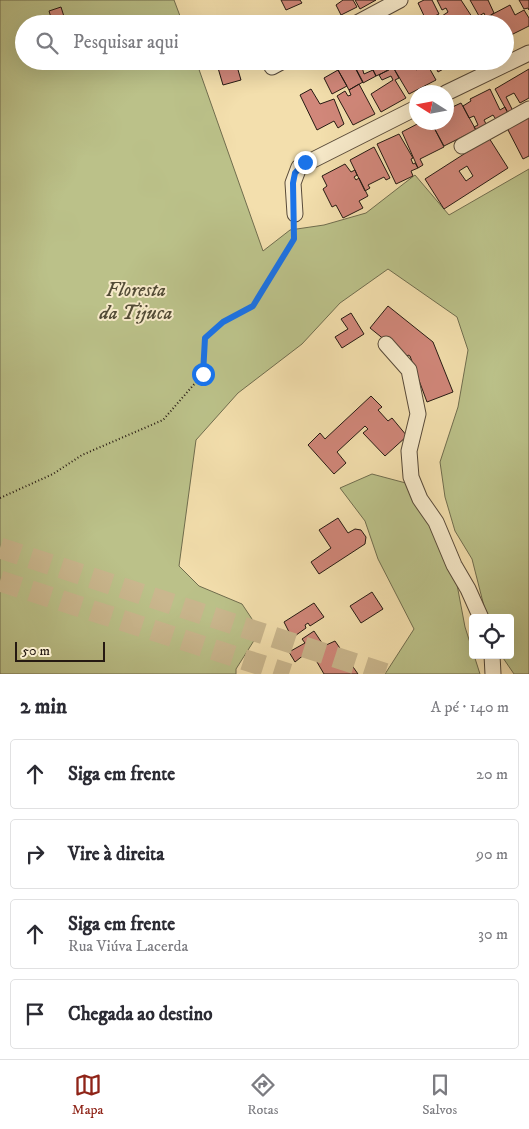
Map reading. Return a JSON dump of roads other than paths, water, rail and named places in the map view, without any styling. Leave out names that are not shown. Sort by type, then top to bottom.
[{"type":"street","points":[[372,15],[400,0]]},
{"type":"street","points":[[514,60],[529,53]]},
{"type":"street","points":[[454,89],[494,70]]},
{"type":"street","points":[[462,146],[529,109]]},
{"type":"street","points":[[295,214],[293,183],[299,167],[409,112]]},
{"type":"street","points":[[386,344],[409,370],[418,414],[408,451],[411,477],[420,499],[436,522],[454,565],[479,614]]},
{"type":"street","points":[[492,659],[493,674]]},
{"type":"tunnel","points":[[0,548],[387,674]]},
{"type":"tunnel","points":[[0,581],[289,674]]},
{"type":"park label","name":"Floresta da Tijuca","points":[[136,300]]}]
